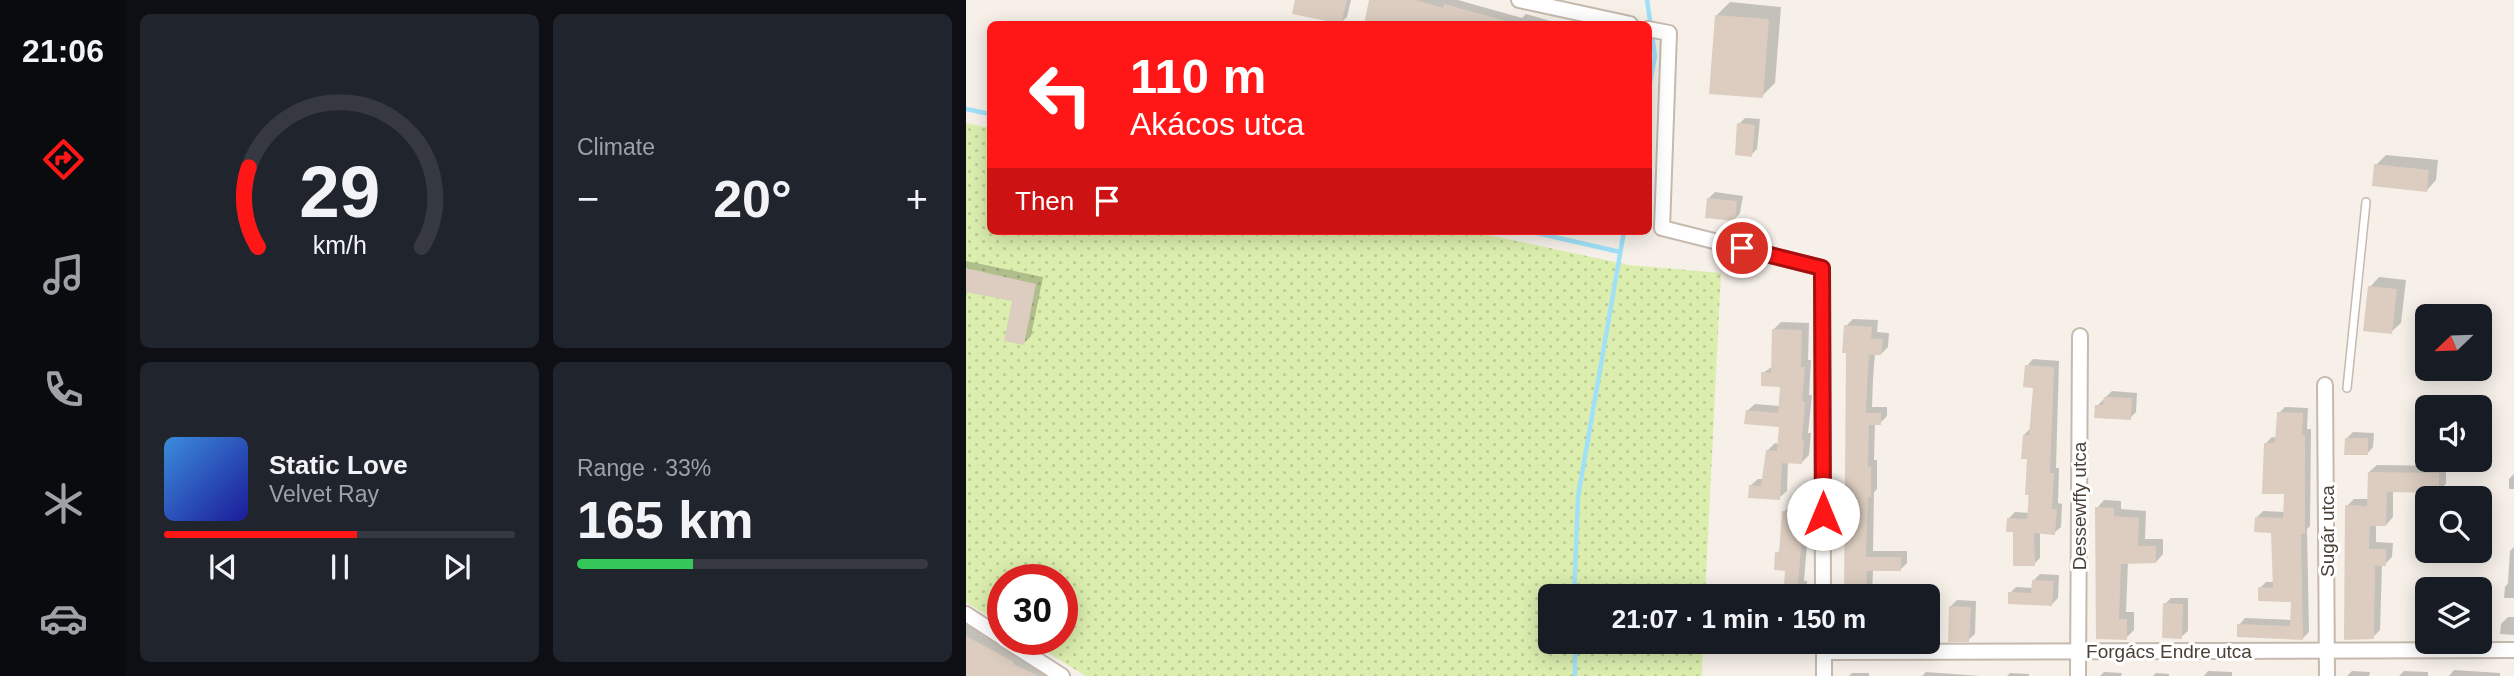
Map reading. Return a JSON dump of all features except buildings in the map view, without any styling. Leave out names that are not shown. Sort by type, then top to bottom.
[{"type":"street","points":[[1519,0],[1616,21]]},
{"type":"street","points":[[1655,30],[1669,33],[1662,228],[1822,268],[1823,584]]},
{"type":"street","name":"Dessewffy utca","points":[[2078,676],[2080,336]]},
{"type":"street","name":"Sugár utca","points":[[2325,385],[2327,676]]},
{"type":"street","points":[[966,614],[987,628]]},
{"type":"street","name":"Forgács Endre utca","points":[[1940,649],[2078,652],[2514,650]]},
{"type":"street","points":[[1824,654],[1824,676]]},
{"type":"street","points":[[1029,655],[1062,676]]},
{"type":"lane","points":[[2347,387],[2366,202]]},
{"type":"green space","points":[[966,123],[987,127],[987,235],[1489,235],[1629,265],[1721,273],[1706,584],[1538,584],[1538,654],[1703,654],[1702,676],[1086,676],[1051,655],[1078,655],[1078,564],[987,564],[987,615],[966,602]]},
{"type":"waterway","points":[[1647,0],[1650,21]]},
{"type":"waterway","points":[[1652,35],[1655,56],[1652,72]]},
{"type":"waterway","points":[[966,109],[987,113]]},
{"type":"waterway","points":[[1546,235],[1620,252]]},
{"type":"waterway","points":[[1575,584],[1578,497],[1623,235]]},
{"type":"waterway","points":[[1575,654],[1575,676]]},
{"type":"route","points":[[1742,248],[1822,268],[1823,514]]}]
